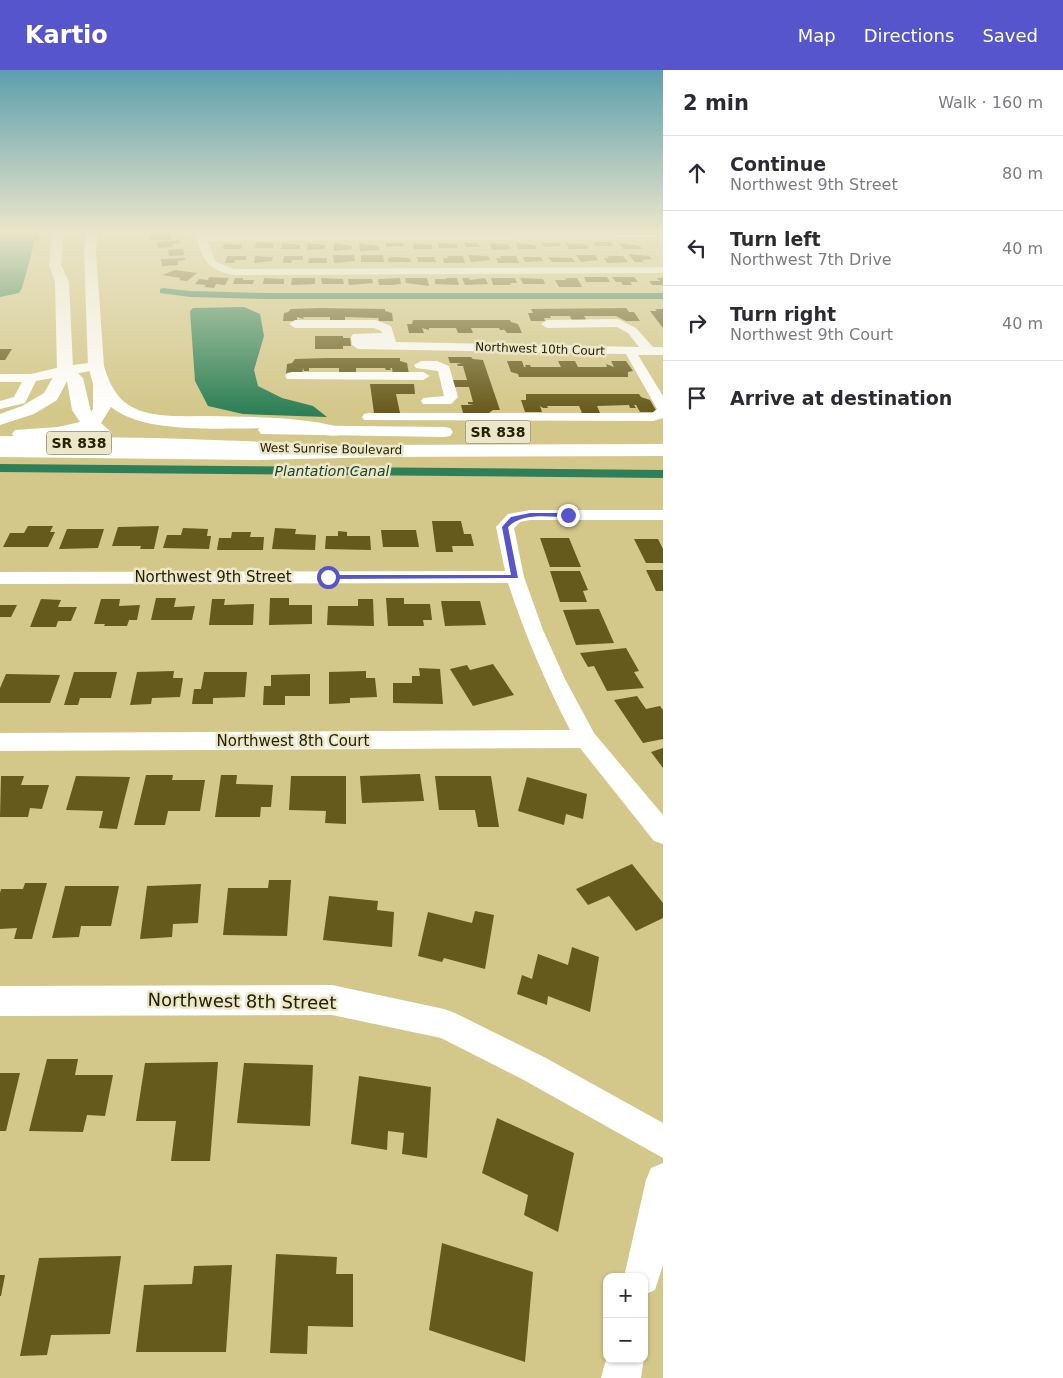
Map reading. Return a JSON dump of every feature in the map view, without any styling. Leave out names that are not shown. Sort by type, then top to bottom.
[{"type":"main road","points":[[0,421],[28,410],[52,396],[65,370],[62,292]]},
{"type":"main road","points":[[0,434],[58,432],[90,425],[102,409],[101,384],[96,366],[92,292]]},
{"type":"main road","points":[[65,370],[75,378],[80,412],[90,425],[106,435],[157,444]]},
{"type":"main road","points":[[101,384],[117,404],[128,412],[144,417],[176,421],[300,424],[334,432]]},
{"type":"main road","name":"West Sunrise Boulevard","points":[[0,421],[334,432],[663,433]]},
{"type":"main road","name":"West Sunrise Boulevard","points":[[0,442],[157,444],[388,451],[663,450]]},
{"type":"main road","points":[[0,451],[256,454],[388,451]]},
{"type":"street","points":[[547,324],[618,323],[627,325],[649,351]]},
{"type":"street","name":"Northwest 10th Court","points":[[295,324],[376,324],[388,329],[389,341],[417,348],[514,347],[526,360],[606,359],[601,351],[663,351]]},
{"type":"street","points":[[417,348],[432,418]]},
{"type":"street","points":[[369,417],[659,416],[663,409],[630,351]]},
{"type":"street","points":[[292,376],[422,371],[437,365],[444,368],[451,397],[446,401],[428,401]]},
{"type":"street","points":[[0,378],[31,378],[65,370],[96,366]]},
{"type":"street","points":[[0,405],[20,400],[31,378]]},
{"type":"street","points":[[0,393],[24,392]]},
{"type":"street","points":[[663,515],[530,515],[514,518],[505,527],[515,577],[533,630],[554,679],[586,739],[663,833]]},
{"type":"street","name":"Northwest 9th Street","points":[[0,578],[515,577]]},
{"type":"street","name":"Northwest 8th Court","points":[[0,742],[586,739]]},
{"type":"street","name":"Northwest 8th Street","points":[[0,1001],[332,1000],[444,1024],[534,1068],[663,1141]]},
{"type":"street","points":[[643,1273],[663,1180]]},
{"type":"street","points":[[621,1378],[624,1363]]},
{"type":"shaded area","points":[[0,292],[20,292],[19,293],[0,297]]},
{"type":"shaded area","points":[[244,307],[260,314],[264,336],[254,370],[258,386],[282,398],[313,406],[327,417],[243,414],[208,406],[195,381],[190,311],[193,308]]},
{"type":"building","points":[[626,308],[629,312],[634,312],[640,321],[626,321],[616,316],[584,316],[587,321],[572,321],[570,316],[550,316],[551,318],[544,318],[545,321],[531,321],[528,313],[533,313],[531,309]]},
{"type":"building","points":[[291,309],[385,309],[385,311],[392,313],[393,321],[379,321],[378,317],[345,317],[345,322],[330,322],[330,317],[303,317],[304,319],[297,317],[297,321],[283,321],[284,313]]},
{"type":"building","points":[[655,309],[663,309],[663,328],[650,311],[657,311]]},
{"type":"building","points":[[413,320],[510,320],[518,324],[522,333],[507,333],[503,328],[504,330],[499,328],[471,328],[473,333],[458,333],[456,328],[429,328],[429,330],[422,328],[424,333],[409,333],[407,324],[412,324]]},
{"type":"building","points":[[315,336],[343,336],[343,338],[350,338],[351,346],[343,346],[343,349],[315,349]]},
{"type":"building","points":[[0,349],[12,349],[5,360],[0,360]]},
{"type":"building","points":[[448,357],[471,357],[483,360],[500,410],[493,410],[489,413],[463,413],[461,405],[474,405],[468,404],[468,402],[473,402],[469,387],[454,387],[452,380],[467,380],[463,366],[458,366],[457,364],[462,363],[450,363]]},
{"type":"building","points":[[400,358],[400,361],[407,363],[409,374],[393,374],[392,368],[390,368],[391,370],[386,370],[385,368],[356,368],[356,374],[339,375],[339,368],[309,368],[309,371],[304,371],[303,368],[302,374],[286,374],[287,364],[292,363],[295,359]]},
{"type":"building","points":[[507,361],[522,361],[524,367],[526,367],[525,365],[530,365],[531,367],[561,367],[558,361],[575,361],[578,367],[607,367],[606,364],[614,367],[611,361],[626,361],[633,371],[628,372],[628,377],[519,377],[518,374],[511,372]]},
{"type":"building","points":[[370,384],[414,384],[415,394],[396,394],[400,413],[374,413]]},
{"type":"building","points":[[526,394],[639,394],[641,397],[650,400],[657,412],[640,412],[636,405],[634,405],[636,408],[630,408],[629,405],[597,406],[600,413],[582,413],[579,406],[547,406],[548,408],[543,408],[540,406],[542,412],[525,412],[521,400],[526,400]]},
{"type":"building","points":[[432,521],[461,521],[464,534],[471,534],[474,546],[452,546],[453,552],[436,552]]},
{"type":"building","points":[[28,526],[53,526],[50,532],[55,532],[48,547],[3,547],[10,533],[24,533]]},
{"type":"building","points":[[159,526],[154,549],[140,549],[141,546],[112,546],[118,527]]},
{"type":"building","points":[[183,528],[208,529],[207,536],[211,536],[209,549],[163,548],[167,535],[181,535]]},
{"type":"building","points":[[275,528],[296,529],[295,534],[316,535],[315,550],[272,549]]},
{"type":"building","points":[[67,529],[104,529],[98,548],[59,549]]},
{"type":"building","points":[[381,530],[416,530],[419,547],[383,547]]},
{"type":"building","points":[[338,531],[347,532],[347,536],[370,536],[371,550],[325,549],[326,536],[338,536]]},
{"type":"building","points":[[232,532],[251,532],[250,537],[264,537],[263,550],[217,550],[219,538],[231,538]]},
{"type":"building","points":[[540,538],[569,538],[581,567],[550,567]]},
{"type":"building","points":[[634,539],[658,539],[663,549],[663,563],[646,563]]},
{"type":"building","points":[[646,570],[663,570],[663,591],[656,591]]},
{"type":"building","points":[[550,571],[580,571],[588,590],[583,591],[587,602],[560,602]]},
{"type":"building","points":[[156,598],[176,598],[174,607],[195,606],[192,620],[151,620]]},
{"type":"building","points":[[270,598],[289,598],[289,605],[312,605],[312,624],[269,625]]},
{"type":"building","points":[[386,598],[404,598],[404,604],[430,604],[432,620],[423,620],[424,626],[388,626]]},
{"type":"building","points":[[41,599],[61,600],[58,607],[77,607],[71,621],[58,621],[56,627],[30,627]]},
{"type":"building","points":[[101,599],[120,599],[119,606],[140,605],[137,620],[129,620],[127,626],[94,624]]},
{"type":"building","points":[[212,599],[225,599],[224,605],[254,604],[253,625],[209,625]]},
{"type":"building","points":[[358,599],[373,599],[374,626],[327,625],[328,606],[358,606]]},
{"type":"building","points":[[441,601],[480,601],[486,625],[445,626]]},
{"type":"building","points":[[0,605],[17,605],[11,617],[0,617]]},
{"type":"building","points":[[599,609],[614,643],[576,645],[563,610]]},
{"type":"building","points":[[626,648],[639,671],[634,672],[644,688],[607,691],[594,666],[588,667],[580,653]]},
{"type":"building","points":[[493,664],[514,695],[473,706],[450,669],[467,665],[470,670]]},
{"type":"building","points":[[419,668],[440,669],[443,704],[393,703],[393,683],[412,683],[412,676],[420,676]]},
{"type":"building","points":[[174,671],[173,678],[183,678],[180,697],[152,698],[151,704],[130,705],[137,672]]},
{"type":"building","points":[[366,671],[366,678],[375,678],[377,697],[350,698],[350,703],[329,704],[329,672]]},
{"type":"building","points":[[74,672],[117,672],[111,698],[80,698],[78,705],[64,705]]},
{"type":"building","points":[[204,672],[247,672],[245,697],[213,698],[213,704],[192,704],[194,689],[201,689]]},
{"type":"building","points":[[6,674],[60,675],[50,703],[0,703],[0,688]]},
{"type":"building","points":[[310,674],[310,696],[285,696],[285,705],[263,705],[264,686],[271,686],[271,675]]},
{"type":"building","points":[[637,696],[646,709],[660,706],[663,710],[663,739],[643,743],[614,700]]},
{"type":"building","points":[[663,748],[663,768],[651,752]]},
{"type":"building","points":[[420,774],[424,801],[362,803],[360,776]]},
{"type":"building","points":[[146,775],[173,775],[172,780],[205,780],[200,811],[168,811],[165,825],[134,825]]},
{"type":"building","points":[[221,775],[237,775],[236,784],[273,785],[271,807],[261,807],[260,817],[215,817]]},
{"type":"building","points":[[1,776],[24,776],[21,785],[49,785],[42,809],[30,808],[28,817],[0,817]]},
{"type":"building","points":[[76,776],[130,777],[117,829],[99,828],[103,811],[66,810]]},
{"type":"building","points":[[291,776],[346,776],[346,824],[325,823],[326,811],[289,810]]},
{"type":"building","points":[[435,776],[491,776],[499,827],[478,827],[475,810],[439,810]]},
{"type":"building","points":[[527,777],[587,794],[583,819],[566,814],[564,825],[518,811]]},
{"type":"building","points":[[632,864],[663,903],[663,918],[636,931],[609,896],[588,905],[576,889]]},
{"type":"building","points":[[269,880],[291,880],[287,936],[223,935],[228,888],[268,888]]},
{"type":"building","points":[[25,883],[47,883],[32,939],[14,939],[17,928],[0,929],[0,893],[1,889],[23,889]]},
{"type":"building","points":[[201,884],[198,923],[173,924],[172,937],[140,939],[147,886]]},
{"type":"building","points":[[65,886],[119,886],[111,926],[81,926],[79,937],[52,938]]},
{"type":"building","points":[[329,896],[378,901],[377,910],[394,912],[392,947],[323,940]]},
{"type":"building","points":[[475,911],[494,915],[485,969],[444,958],[442,962],[418,956],[428,912],[472,923]]},
{"type":"building","points":[[572,947],[599,957],[590,1012],[548,996],[547,1005],[517,994],[522,975],[532,979],[538,954],[568,965]]},
{"type":"building","points":[[47,1059],[78,1059],[75,1075],[113,1075],[105,1116],[87,1115],[83,1132],[29,1131]]},
{"type":"building","points":[[218,1062],[210,1161],[171,1161],[176,1121],[136,1121],[145,1063]]},
{"type":"building","points":[[244,1063],[313,1065],[310,1126],[237,1123]]},
{"type":"building","points":[[0,1073],[20,1073],[6,1131],[0,1131]]},
{"type":"building","points":[[359,1076],[431,1087],[427,1158],[402,1154],[404,1133],[388,1131],[387,1150],[351,1144]]},
{"type":"building","points":[[497,1118],[574,1153],[558,1232],[524,1215],[528,1195],[482,1173]]},
{"type":"building","points":[[442,1243],[533,1272],[525,1362],[429,1330]]},
{"type":"building","points":[[276,1254],[337,1257],[336,1274],[353,1274],[353,1327],[308,1326],[307,1354],[270,1353]]},
{"type":"building","points":[[121,1256],[110,1334],[51,1335],[47,1355],[20,1356],[39,1258]]},
{"type":"building","points":[[232,1265],[226,1352],[136,1352],[144,1285],[192,1284],[194,1266]]},
{"type":"building","points":[[0,1275],[5,1275],[1,1296],[0,1296]]},
{"type":"waterway","points":[[172,292],[268,296],[663,296]]},
{"type":"waterway","name":"Plantation Canal","points":[[0,468],[663,474]]},
{"type":"route","points":[[328,577],[515,577],[505,527],[514,518],[530,515],[568,515]]}]
